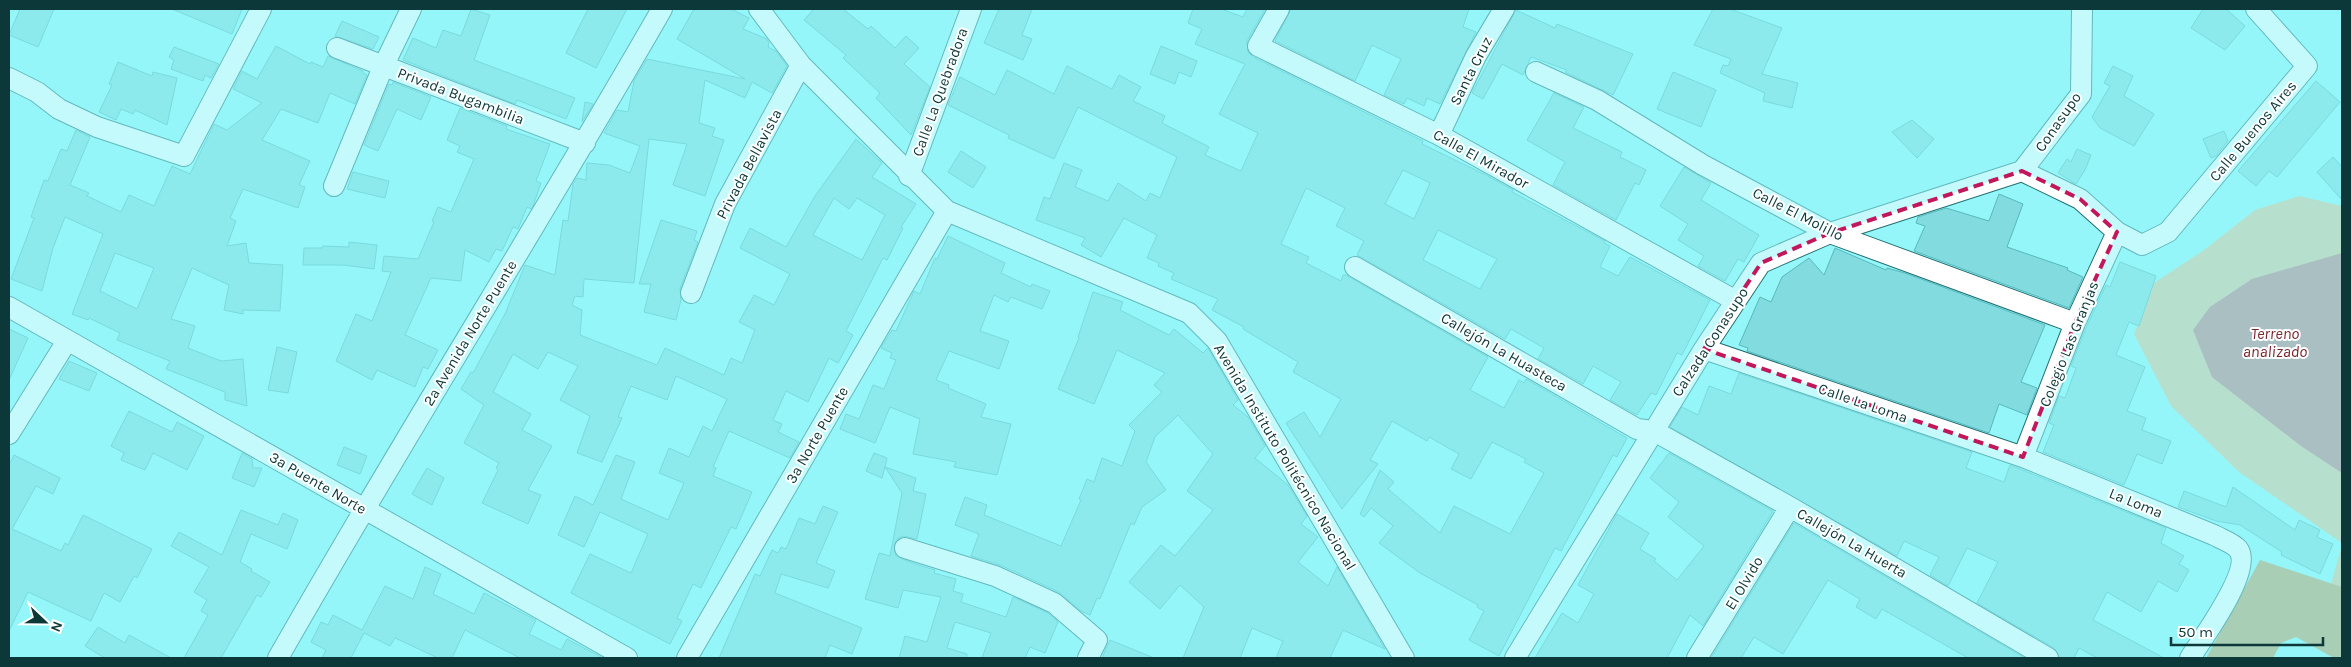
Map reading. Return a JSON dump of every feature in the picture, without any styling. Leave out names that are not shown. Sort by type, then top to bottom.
[{"type":"street","points":[[9,78],[37,92],[59,109],[97,127],[184,156],[261,9]]},
{"type":"street","points":[[334,186],[383,67],[411,9]]},
{"type":"street","name":"2a Avenida Norte Puente","points":[[278,658],[363,509],[585,143],[662,9]]},
{"type":"street","name":"Avenida Instituto Politécnico Nacional","points":[[760,9],[801,65],[947,211],[1189,313],[1217,341],[1404,658]]},
{"type":"street","name":"Calle La Quebradora","points":[[910,176],[971,9]]},
{"type":"street","name":"Calle El Mirador","points":[[1279,9],[1258,46],[1439,135],[1736,300]]},
{"type":"street","name":"Santa Cruz","points":[[1439,135],[1476,56],[1504,9]]},
{"type":"street","name":"Conasupo","points":[[2022,171],[2082,94],[2082,9]]},
{"type":"street","name":"Calle Buenos Aires","points":[[2117,232],[2142,245],[2168,232],[2307,66],[2256,9]]},
{"type":"street","name":"Privada Bugambilia","points":[[337,48],[585,143]]},
{"type":"street","name":"Privada Bellavista","points":[[691,292],[725,204],[801,65]]},
{"type":"street","name":"Calle El Molillo","points":[[1536,72],[1597,100],[1703,165],[1830,233],[2075,323]]},
{"type":"street","points":[[2022,171],[2080,199],[2117,232]]},
{"type":"street","name":"Calzada Conasupo","points":[[1515,658],[1704,349],[1761,263],[1830,233],[2022,171]]},
{"type":"street","name":"3a Norte Puente","points":[[687,658],[947,211]]},
{"type":"street","name":"Colegio Las Granjas","points":[[2023,458],[2075,323],[2117,232]]},
{"type":"street","name":"Callejón La Huasteca","points":[[1356,267],[1637,429],[1654,431]]},
{"type":"street","name":"3a Puente Norte","points":[[9,307],[627,658]]},
{"type":"street","points":[[9,434],[66,340]]},
{"type":"street","name":"Calle La Loma","points":[[1704,349],[2023,458]]},
{"type":"street","name":"Callejón La Huerta","points":[[1654,431],[1790,507],[2048,658]]},
{"type":"street","name":"La Loma","points":[[2023,458],[2214,535],[2238,548],[2242,558],[2238,579],[2190,658]]},
{"type":"street","name":"El Olvido","points":[[1697,658],[1790,507]]},
{"type":"street","points":[[905,548],[995,576],[1054,603],[1097,640],[1088,658]]},
{"type":"highlighted area","points":[[2022,171],[2080,199],[2117,232],[2075,323],[2023,457],[1704,349],[1761,263],[1830,233]]},
{"type":"shaded area","points":[[2299,196],[2342,206],[2342,543],[2239,472],[2171,406],[2134,334],[2154,283],[2204,250],[2255,210]]},
{"type":"shaded area","points":[[2342,545],[2342,587],[2331,584]]},
{"type":"shaded area","points":[[2260,560],[2342,587],[2342,658],[2334,658],[2296,637],[2281,643],[2273,658],[2206,658]]},
{"type":"water","name":"Terreno analizado","points":[[2342,253],[2342,473],[2301,446],[2212,377],[2193,330],[2210,307],[2252,279]]},
{"type":"building","points":[[20,9],[54,9],[38,47],[9,35]]},
{"type":"building","points":[[172,9],[242,9],[232,34]]},
{"type":"building","points":[[471,9],[490,15],[474,60],[575,98],[566,119],[517,100],[515,104],[403,60],[413,38],[436,48],[443,30],[461,36]]},
{"type":"building","points":[[588,9],[627,9],[596,68],[566,53]]},
{"type":"building","points":[[694,9],[731,9],[749,18],[743,29],[767,39],[768,47],[776,51],[787,66],[772,93],[752,82],[745,98],[705,80],[699,123],[715,128],[712,136],[724,140],[705,196],[673,185],[687,144],[649,139],[634,283],[584,279],[583,297],[575,296],[572,305],[582,310],[580,335],[657,365],[665,348],[724,375],[731,358],[742,363],[755,330],[739,322],[754,295],[774,305],[790,274],[740,248],[750,228],[786,247],[815,196],[856,139],[882,163],[872,177],[916,204],[901,227],[903,228],[887,260],[883,258],[846,331],[853,335],[838,363],[829,358],[808,402],[786,391],[773,420],[782,424],[778,432],[799,442],[790,458],[729,431],[713,467],[716,468],[713,476],[752,492],[736,529],[731,527],[701,588],[693,584],[677,618],[682,621],[670,644],[571,593],[590,554],[631,573],[648,534],[600,512],[584,547],[558,535],[575,496],[593,505],[616,455],[635,462],[621,499],[668,520],[684,483],[659,473],[669,448],[689,457],[703,426],[712,431],[727,399],[676,376],[667,400],[631,386],[618,417],[622,418],[602,462],[577,453],[590,416],[560,400],[578,366],[548,352],[538,369],[513,354],[493,392],[531,414],[522,430],[552,446],[528,490],[541,495],[528,524],[482,503],[498,470],[496,468],[499,463],[464,443],[484,405],[461,389],[471,372],[473,373],[505,314],[525,265],[555,275],[563,220],[568,221],[573,184],[577,178],[586,180],[587,163],[609,165],[630,173],[640,146],[604,133],[617,110],[628,112],[634,81],[647,59],[745,79],[677,39]],"holes":[[[834,198],[849,209],[857,198],[885,215],[862,260],[813,235]]]},
{"type":"building","points":[[814,9],[843,9],[868,29],[871,26],[895,48],[906,36],[919,48],[904,64],[930,87],[911,135],[876,98],[880,93],[843,58],[846,55],[804,20]]},
{"type":"building","points":[[999,9],[1032,9],[1022,35],[1032,39],[1023,60],[984,43]]},
{"type":"building","points":[[1193,9],[1221,9],[1243,17],[1247,9],[1265,9],[1247,41],[1248,52],[1253,57],[1423,141],[1422,144],[1486,175],[1513,190],[1512,192],[1605,241],[1604,243],[1610,246],[1600,267],[1618,276],[1630,257],[1710,300],[1682,355],[1677,353],[1656,395],[1651,393],[1637,415],[1610,400],[1621,382],[1593,366],[1583,384],[1538,359],[1544,348],[1511,329],[1505,339],[1357,255],[1364,241],[1336,226],[1345,208],[1306,188],[1281,244],[1309,257],[1306,263],[1341,281],[1343,275],[1346,275],[1488,357],[1470,390],[1504,408],[1519,380],[1524,383],[1526,379],[1627,438],[1617,457],[1613,455],[1561,551],[1555,548],[1499,656],[1469,640],[1484,611],[1477,607],[1478,605],[1420,573],[1379,543],[1393,526],[1371,508],[1364,517],[1360,514],[1380,470],[1394,482],[1388,489],[1440,533],[1454,506],[1510,534],[1544,473],[1524,462],[1526,459],[1492,442],[1471,479],[1451,469],[1459,454],[1429,437],[1427,441],[1392,421],[1370,460],[1378,464],[1342,509],[1286,423],[1304,412],[1320,437],[1341,399],[1293,372],[1298,362],[1243,329],[1244,327],[1212,310],[1218,299],[1171,279],[1174,273],[1158,266],[1159,263],[1147,258],[1157,235],[1124,218],[1101,257],[1081,245],[1085,238],[1036,220],[1044,197],[1050,199],[1064,163],[1082,170],[1075,187],[1108,201],[1118,183],[1146,201],[1150,193],[1160,198],[1177,157],[1078,107],[1054,159],[1008,138],[1009,135],[948,105],[960,77],[995,95],[1007,70],[1054,94],[1067,66],[1112,89],[1119,75],[1141,87],[1133,101],[1165,116],[1162,123],[1209,147],[1205,155],[1241,171],[1258,133],[1219,114],[1245,64],[1195,44],[1202,29],[1188,23]],"holes":[[[1403,170],[1430,183],[1414,219],[1385,204]],[[1438,230],[1497,259],[1480,289],[1423,260]]]},
{"type":"building","points":[[1291,9],[1469,9],[1463,27],[1476,32],[1440,104],[1427,98],[1424,106],[1407,98],[1404,104],[1384,95],[1401,59],[1372,45],[1355,81],[1275,41]]},
{"type":"building","points":[[1713,9],[1730,9],[1782,28],[1762,74],[1798,83],[1792,108],[1763,101],[1765,93],[1720,73],[1723,65],[1728,66],[1731,59],[1694,45]]},
{"type":"building","points":[[2203,9],[2226,9],[2245,26],[2225,50],[2191,28]]},
{"type":"building","points":[[1516,10],[1555,28],[1557,24],[1633,54],[1613,95],[1565,72],[1567,70],[1531,57],[1523,75],[1502,64],[1483,99],[1472,93]]},
{"type":"building","points":[[342,21],[379,37],[373,49],[335,36]]},
{"type":"building","points":[[276,46],[310,64],[311,62],[323,67],[328,56],[363,71],[367,75],[355,104],[330,93],[318,123],[281,109],[262,140],[310,161],[299,185],[305,187],[298,208],[243,189],[230,218],[236,221],[227,246],[246,243],[249,263],[283,265],[280,311],[243,310],[243,314],[224,310],[229,285],[192,268],[171,319],[195,326],[188,348],[221,361],[243,359],[247,406],[225,400],[225,392],[166,369],[170,361],[117,340],[120,333],[89,318],[88,320],[72,314],[103,234],[65,217],[53,248],[42,291],[11,279],[34,218],[31,217],[44,180],[48,181],[61,149],[67,151],[76,130],[90,137],[70,185],[89,193],[87,196],[121,212],[129,195],[154,206],[172,166],[190,174],[214,124],[227,130],[262,103],[233,89],[242,71],[257,79]],"holes":[[[115,253],[154,268],[137,309],[100,291]]]},
{"type":"building","points":[[1161,46],[1197,61],[1191,77],[1179,72],[1175,84],[1150,74]]},
{"type":"building","points":[[174,47],[219,64],[211,78],[205,75],[203,81],[171,69],[174,60],[169,57]]},
{"type":"building","points":[[118,62],[152,76],[153,72],[177,78],[167,125],[135,110],[133,114],[121,109],[116,120],[99,112],[112,85],[109,84]]},
{"type":"building","points":[[2113,66],[2133,76],[2124,96],[2154,114],[2134,146],[2100,128],[2092,117],[2110,86],[2104,83]]},
{"type":"building","points":[[1673,72],[1716,90],[1701,127],[1657,109]]},
{"type":"building","points":[[2316,81],[2340,102],[2277,177],[2269,171],[2256,186],[2238,171]]},
{"type":"building","points":[[393,82],[431,97],[421,120],[397,109],[378,151],[364,145],[389,84],[392,85]]},
{"type":"building","points":[[1554,93],[1584,107],[1573,128],[1622,152],[1620,157],[1646,170],[1639,185],[1635,183],[1616,220],[1553,185],[1565,162],[1527,140]]},
{"type":"building","points":[[585,102],[593,104],[582,122]]},
{"type":"building","points":[[460,108],[507,126],[506,129],[550,144],[536,181],[541,183],[533,206],[531,209],[527,207],[518,229],[513,227],[502,251],[496,249],[489,262],[465,250],[461,281],[431,278],[405,335],[438,350],[428,369],[423,367],[415,387],[377,370],[372,380],[336,361],[356,314],[372,321],[391,272],[382,271],[384,256],[418,259],[434,222],[432,221],[438,207],[451,212],[474,159],[457,152],[460,146],[447,140]]},
{"type":"building","points":[[1912,120],[1934,139],[1917,158],[1892,132]]},
{"type":"building","points":[[2224,131],[2228,141],[2216,156],[2211,158],[2203,139]]},
{"type":"building","points":[[2077,149],[2091,155],[2085,170],[2076,184],[2058,173],[2067,159],[2071,162]]},
{"type":"building","points":[[961,151],[986,167],[973,188],[948,172]]},
{"type":"building","points":[[2333,157],[2342,167],[2342,200],[2317,172]]},
{"type":"building","points":[[1684,167],[1711,183],[1701,200],[1759,235],[1744,262],[1738,259],[1725,281],[1698,266],[1704,256],[1678,240],[1688,224],[1660,206]]},
{"type":"building","points":[[353,172],[389,181],[385,198],[347,189]]},
{"type":"building","points":[[1999,194],[2023,204],[2007,247],[2068,268],[2067,270],[2083,277],[2069,308],[1914,251],[1925,226],[1916,223],[1918,217],[1946,208],[1989,221]]},
{"type":"building","points":[[661,220],[697,231],[694,240],[698,242],[680,289],[681,300],[676,320],[644,312],[651,284],[639,284]]},
{"type":"building","points":[[948,236],[1005,263],[1001,273],[1031,287],[1032,284],[1050,291],[1042,309],[1011,297],[1008,302],[994,295],[980,331],[1009,341],[999,369],[949,351],[936,380],[949,385],[948,388],[986,404],[981,417],[1011,424],[997,475],[954,467],[956,462],[913,454],[920,419],[890,407],[875,443],[840,429],[846,414],[859,419],[873,385],[884,389],[896,360],[890,358],[892,353],[881,348],[892,330],[896,331],[914,291],[920,294],[935,258],[937,259]]},
{"type":"building","points":[[349,242],[377,245],[374,269],[343,265],[303,265],[304,248],[322,248],[323,246],[349,247]]},
{"type":"building","points":[[1835,248],[1886,270],[1887,268],[1905,273],[2045,325],[2021,382],[2037,388],[2027,415],[1999,404],[1989,433],[1747,351],[1748,348],[1739,345],[1760,297],[1771,302],[1782,277],[1809,258],[1824,275]]},
{"type":"building","points":[[2120,262],[2156,276],[2139,326],[2129,322],[2116,355],[2145,367],[2127,411],[2146,418],[2142,430],[2171,441],[2162,464],[2137,454],[2124,485],[2043,452],[2054,425],[2049,423],[2059,396],[2065,398],[2076,368],[2071,366],[2086,328],[2106,285],[2110,287]]},
{"type":"building","points":[[1093,292],[1123,302],[1120,310],[1169,335],[1174,329],[1203,353],[1208,348],[1238,400],[1233,405],[1248,417],[1265,446],[1255,458],[1288,485],[1307,516],[1301,524],[1318,537],[1298,562],[1328,586],[1337,567],[1385,649],[1343,630],[1330,658],[1276,658],[1283,641],[1252,628],[1240,658],[1183,658],[1204,607],[1180,585],[1160,609],[1129,582],[1161,545],[1175,556],[1213,510],[1187,491],[1213,454],[1178,415],[1155,437],[1146,462],[1166,490],[1142,507],[1134,525],[1131,523],[1100,599],[1097,598],[1090,615],[1081,611],[1059,592],[1000,565],[971,556],[979,534],[955,525],[965,497],[987,505],[984,515],[1061,546],[1081,500],[1079,499],[1087,479],[1094,482],[1102,458],[1122,466],[1135,431],[1129,425],[1162,392],[1154,385],[1165,373],[1117,350],[1094,404],[1058,389],[1079,338]]},
{"type":"building","points":[[9,329],[28,338],[9,380]]},
{"type":"building","points":[[277,347],[297,352],[288,393],[268,390]]},
{"type":"building","points":[[69,361],[97,373],[89,391],[59,379]]},
{"type":"building","points":[[1739,373],[1972,452],[1966,468],[2004,482],[2010,465],[2166,528],[2161,543],[2184,556],[2179,564],[2189,570],[2177,592],[2158,581],[2141,612],[2107,592],[2093,620],[2164,658],[2097,658],[2079,648],[2074,658],[2060,658],[2054,648],[1977,603],[1998,562],[1967,548],[1948,586],[1930,575],[1939,557],[1904,541],[1897,556],[1670,427],[1682,407],[1698,415],[1709,386],[1731,394]]},
{"type":"building","points":[[129,411],[172,432],[177,422],[204,436],[187,470],[153,453],[145,470],[121,460],[124,453],[111,446]]},
{"type":"building","points":[[344,447],[367,456],[360,474],[337,465]]},
{"type":"building","points":[[242,453],[252,459],[253,468],[262,468],[254,487],[232,478]]},
{"type":"building","points":[[874,453],[887,458],[882,478],[866,471]]},
{"type":"building","points":[[1669,453],[1773,511],[1703,626],[1690,615],[1667,658],[1535,658],[1562,613],[1578,623],[1594,594],[1578,585],[1617,514],[1649,533],[1640,549],[1656,559],[1654,561],[1677,580],[1704,546],[1668,517],[1679,502],[1650,478]]},
{"type":"building","points":[[14,455],[60,478],[53,494],[36,486],[12,529],[61,551],[65,543],[68,545],[83,515],[152,549],[137,578],[134,576],[120,602],[104,593],[91,621],[28,592],[9,631],[9,465]]},
{"type":"building","points":[[885,467],[916,478],[913,491],[926,494],[917,539],[903,536],[897,539],[894,545],[896,556],[935,570],[934,573],[956,579],[953,591],[963,594],[961,602],[1006,617],[1013,597],[1048,613],[1058,622],[1045,653],[1030,647],[1025,658],[982,658],[991,633],[955,622],[947,648],[967,654],[967,658],[899,658],[905,636],[927,642],[941,597],[903,590],[898,608],[865,599],[879,553],[890,556],[902,493]]},
{"type":"building","points":[[427,468],[444,478],[432,505],[412,494]]},
{"type":"building","points":[[2233,487],[2295,530],[2299,520],[2320,530],[2317,537],[2333,544],[2320,574],[2281,555],[2282,552],[2240,525],[2216,521],[2178,507],[2184,491],[2226,507]]},
{"type":"building","points":[[823,506],[838,512],[816,563],[835,571],[828,588],[781,574],[775,593],[862,628],[852,654],[830,645],[825,658],[719,658],[755,574],[760,576],[772,550],[778,553],[781,547],[786,549],[799,518],[815,524]]},
{"type":"building","points":[[241,510],[278,525],[283,513],[298,520],[287,549],[251,534],[240,562],[270,582],[261,597],[257,595],[221,658],[184,658],[208,615],[201,611],[207,600],[194,592],[209,567],[171,546],[179,532],[222,555]]},
{"type":"building","points":[[1794,523],[2025,658],[1968,658],[1882,609],[1876,619],[1856,607],[1860,599],[1828,580],[1783,654],[1754,637],[1741,658],[1711,658]]},
{"type":"building","points":[[425,567],[441,574],[433,594],[474,614],[484,593],[536,620],[529,634],[561,650],[567,639],[603,658],[520,658],[465,630],[452,658],[438,658],[395,638],[390,646],[364,633],[351,658],[322,658],[326,650],[311,642],[321,622],[328,625],[333,615],[362,630],[385,586],[413,599]]},
{"type":"building","points":[[98,627],[125,643],[129,635],[171,658],[105,658],[85,646]]},
{"type":"building","points":[[1110,640],[1154,658],[1102,658]]}]
